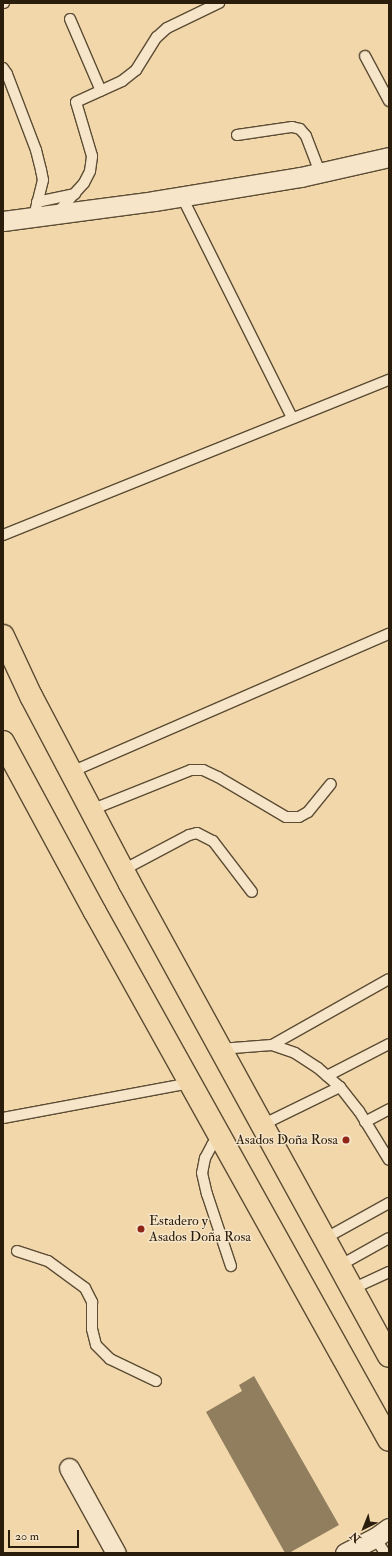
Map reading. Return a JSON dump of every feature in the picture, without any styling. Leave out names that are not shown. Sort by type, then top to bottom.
[{"type":"main road","points":[[3,636],[31,696],[123,870],[338,1266],[386,1344]]},
{"type":"main road","points":[[3,742],[190,1084],[389,1440]]},
{"type":"street","points":[[3,221],[35,210],[55,215],[182,197],[320,173],[389,157]]},
{"type":"street","points":[[69,1468],[116,1553]]},
{"type":"street","points":[[345,1553],[383,1540]]},
{"type":"lane","points":[[55,215],[84,183],[90,171],[92,156],[76,102],[122,81],[136,70],[157,37],[167,28],[219,3]]},
{"type":"lane","points":[[70,19],[101,91]]},
{"type":"lane","points":[[365,56],[389,101]]},
{"type":"lane","points":[[3,68],[7,74],[36,150],[41,170],[43,180],[35,210]]},
{"type":"lane","points":[[237,136],[292,127],[300,129],[306,136],[320,173]]},
{"type":"lane","points":[[35,210],[75,194]]},
{"type":"lane","points":[[182,197],[292,418]]},
{"type":"lane","points":[[3,535],[389,380]]},
{"type":"lane","points":[[71,772],[389,634]]},
{"type":"lane","points":[[91,810],[191,770],[204,770],[286,817],[299,817],[308,812],[331,784]]},
{"type":"lane","points":[[123,870],[188,835],[197,833],[213,841],[252,892]]},
{"type":"lane","points":[[272,1045],[389,979]]},
{"type":"lane","points":[[327,1076],[389,1044]]},
{"type":"lane","points":[[220,1049],[272,1045],[295,1053],[340,1087],[365,1122],[389,1160]]},
{"type":"lane","points":[[3,1118],[190,1084]]},
{"type":"lane","points":[[262,1125],[340,1087]]},
{"type":"lane","points":[[365,1122],[389,1109]]},
{"type":"lane","points":[[219,1136],[205,1158],[202,1173],[207,1194],[231,1266]]},
{"type":"lane","points":[[324,1239],[389,1203]]},
{"type":"lane","points":[[338,1266],[389,1238]]},
{"type":"lane","points":[[17,1251],[48,1261],[85,1288],[92,1302],[92,1329],[96,1345],[110,1359],[156,1381]]},
{"type":"lane","points":[[352,1289],[389,1272]]},
{"type":"building","points":[[254,1376],[339,1525],[289,1553],[285,1553],[206,1412],[242,1391],[239,1385]]},
{"type":"place","name":"Asados Doña Rosa","points":[[346,1140]]},
{"type":"place","name":"Estadero y Asados Doña Rosa","points":[[141,1229]]}]
